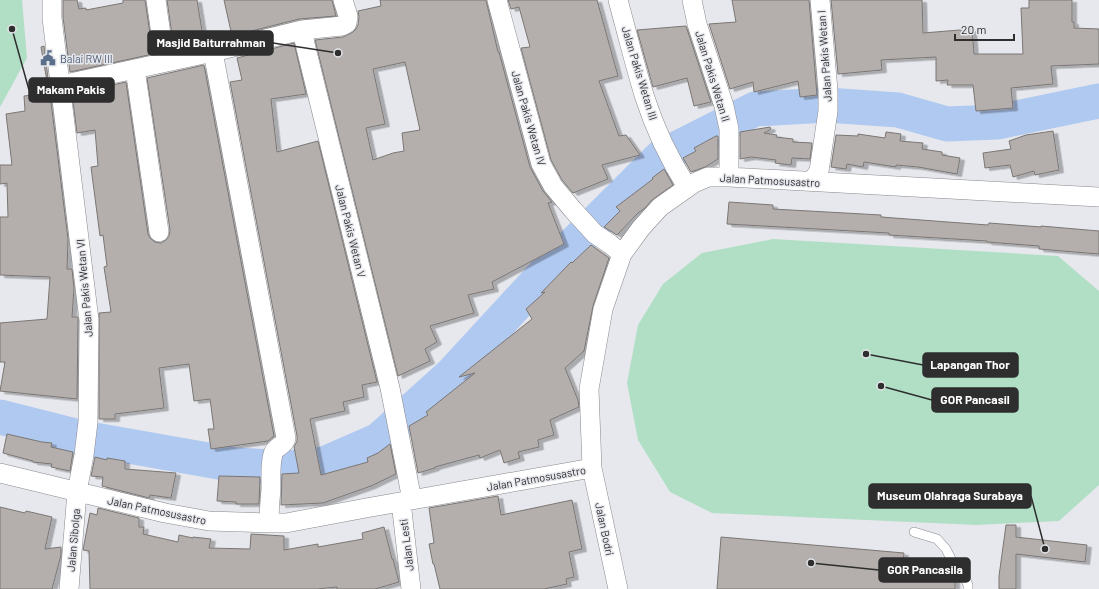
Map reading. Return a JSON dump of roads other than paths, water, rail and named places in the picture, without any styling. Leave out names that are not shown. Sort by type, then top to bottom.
[{"type":"street","name":"Jalan Pakis Wetan VI","points":[[52,0],[52,18],[89,320],[88,422],[77,492]]},
{"type":"street","points":[[156,0],[165,62]]},
{"type":"street","points":[[61,85],[213,52],[302,30],[342,26],[347,23],[348,16],[343,0]]},
{"type":"street","name":"Jalan Pakis Wetan IV","points":[[497,0],[541,164],[553,186],[573,210],[595,234],[622,254]]},
{"type":"street","name":"Jalan Pakis Wetan III","points":[[618,0],[645,99],[661,137],[687,187]]},
{"type":"street","name":"Jalan Pakis Wetan II","points":[[692,0],[697,24],[724,106],[729,129],[729,177]]},
{"type":"street","name":"Jalan Pakis Wetan I","points":[[812,182],[819,171],[828,111],[828,90],[820,0]]},
{"type":"street","name":"Jalan Pakis Wetan V","points":[[302,30],[394,409],[401,449],[406,501]]},
{"type":"street","points":[[213,52],[286,438],[286,441],[273,453],[269,523]]},
{"type":"street","points":[[135,69],[158,232]]},
{"type":"street","name":"Jalan Patmosusastro","points":[[0,473],[165,513],[209,521],[286,523],[592,468],[589,389],[603,309],[622,254],[641,228],[660,207],[694,183],[708,177],[729,177],[1099,197]]},
{"type":"street","name":"Jalan Bodri","points":[[592,468],[618,589]]},
{"type":"street","name":"Jalan Sibolga","points":[[69,589],[77,492]]},
{"type":"street","name":"Jalan Lesti","points":[[406,501],[411,589]]},
{"type":"lane","points":[[914,532],[937,538],[946,549],[954,565],[963,574],[968,585],[968,589]]},
{"type":"waterway","points":[[0,417],[83,438],[236,465],[288,468],[324,464],[379,440],[451,375],[546,272],[662,156],[755,109],[827,105],[898,110],[947,124],[997,122],[1099,101]]},
{"type":"place","name":"Makam Pakis","points":[[12,29]]},
{"type":"place","name":"Masjid Baiturrahman","points":[[338,53]]},
{"type":"place","name":"Balai RW III","points":[[48,58]]},
{"type":"place","name":"Lapangan Thor","points":[[866,354]]},
{"type":"place","name":"GOR Pancasil","points":[[881,386]]},
{"type":"place","name":"Museum Olahraga Surabaya","points":[[1045,549]]},
{"type":"place","name":"GOR Pancasila","points":[[811,563]]}]
